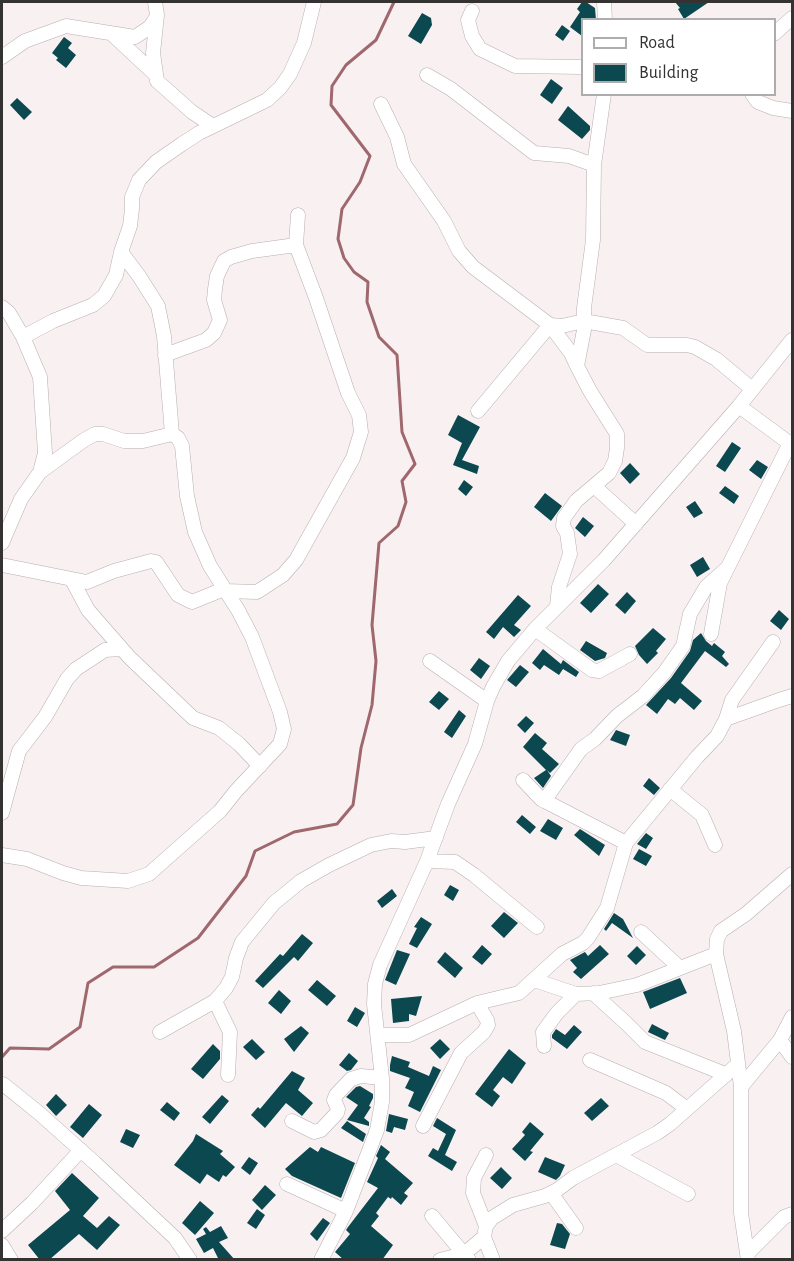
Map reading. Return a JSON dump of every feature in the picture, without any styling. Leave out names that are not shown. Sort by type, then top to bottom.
[{"type":"street","points":[[155,2],[153,53],[157,81],[192,112],[213,126]]},
{"type":"street","points":[[23,337],[53,321],[93,305],[104,296],[116,275],[130,226],[132,197],[139,180],[156,162],[199,133],[267,100],[280,88],[290,74],[304,43],[314,2]]},
{"type":"street","points":[[604,2],[605,18]]},
{"type":"street","points":[[472,11],[468,21],[472,36],[480,49],[515,66],[581,67]]},
{"type":"street","points":[[2,57],[26,41],[66,26],[135,37],[150,27],[156,18]]},
{"type":"street","points":[[776,32],[792,18]]},
{"type":"street","points":[[113,35],[156,75]]},
{"type":"street","points":[[427,75],[451,89],[534,153],[569,156],[594,165]]},
{"type":"street","points":[[577,366],[592,240],[594,165],[604,96]]},
{"type":"street","points":[[754,96],[758,102],[773,108],[792,111]]},
{"type":"street","points":[[381,104],[397,137],[404,164],[444,221],[459,251],[473,267],[550,325],[571,353],[590,391],[617,434],[615,461],[609,472],[576,501],[564,518],[563,526],[567,533],[570,554],[559,587],[557,606]]},
{"type":"street","points":[[2,565],[87,582],[114,571],[151,561],[156,562],[178,595],[192,602],[224,590],[257,592],[284,575],[296,560],[353,458],[361,432],[359,415],[348,393],[296,246],[298,215]]},
{"type":"street","points":[[165,355],[206,340],[214,333],[220,321],[214,300],[215,289],[224,261],[231,256],[252,251],[296,246]]},
{"type":"street","points":[[121,252],[158,306],[172,434]]},
{"type":"street","points":[[4,308],[23,337],[40,377],[45,453],[40,472]]},
{"type":"street","points":[[550,325],[562,326],[584,321],[623,328],[647,345],[695,347],[716,359],[752,389]]},
{"type":"street","points":[[478,411],[550,325]]},
{"type":"street","points":[[321,1260],[346,1211],[377,1130],[382,1102],[382,1078],[374,1004],[377,975],[393,934],[427,861],[448,804],[476,744],[487,701],[508,661],[535,629],[604,561],[739,406],[792,340]]},
{"type":"street","points":[[711,634],[718,593],[726,569],[791,444],[739,406]]},
{"type":"street","points":[[2,543],[21,499],[40,472],[84,440],[95,434],[103,434],[124,441],[143,441],[172,434],[178,438],[182,446],[187,496],[195,532],[210,566],[252,637],[280,712],[284,729],[280,744],[220,811],[148,874],[128,880],[81,878],[27,859],[2,855]]},
{"type":"street","points":[[594,486],[636,524]]},
{"type":"street","points":[[544,801],[581,749],[643,696],[664,673],[683,646],[690,614],[706,587],[726,569]]},
{"type":"street","points":[[72,580],[88,610],[122,649],[193,718],[219,728],[239,744],[260,766]]},
{"type":"street","points":[[535,629],[592,670],[599,671],[630,654]]},
{"type":"street","points":[[379,1035],[409,1035],[477,1003],[519,993],[562,954],[583,943],[607,908],[626,843],[717,736],[732,700],[773,642]]},
{"type":"street","points":[[2,813],[19,751],[45,717],[67,679],[76,669],[105,650],[122,649]]},
{"type":"street","points":[[430,661],[487,701]]},
{"type":"street","points":[[726,719],[792,696]]},
{"type":"street","points":[[523,780],[544,801],[626,843]]},
{"type":"street","points":[[670,789],[702,815],[715,846]]},
{"type":"street","points":[[160,1032],[215,1001],[232,977],[242,942],[274,903],[301,881],[371,845],[391,841],[405,842],[436,838]]},
{"type":"street","points":[[427,861],[454,862],[474,875],[537,927]]},
{"type":"street","points":[[748,1257],[741,1213],[741,1087],[734,1031],[716,954],[717,939],[721,931],[746,914],[792,874]]},
{"type":"street","points":[[641,932],[680,968]]},
{"type":"street","points":[[534,980],[576,994],[593,993],[637,985],[716,954]]},
{"type":"street","points":[[593,993],[645,1042],[725,1074]]},
{"type":"street","points":[[544,1046],[543,1032],[557,1013],[576,994]]},
{"type":"street","points":[[215,1001],[230,1032],[228,1075]]},
{"type":"street","points":[[423,1126],[461,1053],[484,1032],[488,1025],[477,1003]]},
{"type":"street","points":[[741,1087],[780,1040],[792,1017]]},
{"type":"street","points":[[780,1040],[792,1057]]},
{"type":"street","points":[[590,1060],[666,1093],[687,1109]]},
{"type":"street","points":[[440,1260],[466,1257],[492,1218],[513,1204],[551,1193],[573,1178],[657,1133],[738,1064]]},
{"type":"street","points":[[292,1121],[314,1132],[321,1130],[337,1113],[338,1109],[334,1100],[340,1089],[351,1079],[362,1076],[382,1078]]},
{"type":"street","points":[[3,1084],[81,1150],[175,1238],[190,1260]]},
{"type":"street","points":[[2,1231],[32,1203],[81,1150]]},
{"type":"street","points":[[486,1155],[474,1178],[473,1193],[493,1260]]},
{"type":"street","points":[[616,1155],[688,1194]]},
{"type":"street","points":[[287,1184],[346,1211]]},
{"type":"street","points":[[551,1193],[576,1228]]},
{"type":"street","points":[[748,1257],[784,1217],[792,1214]]},
{"type":"street","points":[[432,1216],[466,1257]]},
{"type":"street","points":[[2,1245],[10,1260]]},
{"type":"building","points":[[582,2],[595,8],[596,18],[581,18],[581,35],[570,27],[580,12],[577,9]]},
{"type":"building","points":[[675,2],[709,2],[685,18],[678,9],[680,8]]},
{"type":"building","points":[[422,13],[431,18],[432,25],[421,44],[408,36]]},
{"type":"building","points":[[562,25],[570,31],[563,41],[555,35]]},
{"type":"building","points":[[64,37],[72,43],[68,48],[76,55],[66,68],[56,60],[58,58],[52,53]]},
{"type":"building","points":[[551,79],[563,88],[552,104],[540,95]]},
{"type":"building","points":[[17,98],[32,112],[24,120],[10,105]]},
{"type":"building","points":[[568,106],[590,126],[590,130],[582,139],[558,120]]},
{"type":"building","points":[[458,415],[480,427],[462,460],[479,466],[477,474],[453,465],[462,443],[448,435]]},
{"type":"building","points":[[732,442],[741,448],[725,472],[716,466]]},
{"type":"building","points":[[757,460],[768,467],[761,479],[749,470]]},
{"type":"building","points":[[630,463],[640,474],[630,484],[620,473]]},
{"type":"building","points":[[464,480],[473,487],[466,496],[458,489]]},
{"type":"building","points":[[725,486],[739,496],[734,504],[719,493]]},
{"type":"building","points":[[545,493],[562,506],[551,521],[534,507]]},
{"type":"building","points":[[695,501],[703,513],[694,518],[686,507]]},
{"type":"building","points":[[583,517],[594,526],[585,537],[575,528]]},
{"type":"building","points":[[703,557],[710,569],[697,577],[690,565]]},
{"type":"building","points":[[598,584],[609,594],[591,613],[580,603]]},
{"type":"building","points":[[627,592],[636,601],[625,614],[615,605]]},
{"type":"building","points":[[518,595],[531,606],[514,625],[521,630],[514,637],[503,627],[494,639],[486,632]]},
{"type":"building","points":[[779,610],[789,619],[781,630],[770,621]]},
{"type":"building","points":[[653,628],[666,639],[656,651],[658,653],[647,664],[635,646]]},
{"type":"building","points":[[701,633],[712,646],[714,643],[725,652],[722,656],[729,664],[726,667],[705,651],[681,683],[702,701],[694,710],[680,698],[675,704],[668,699],[657,714],[646,705],[671,678],[690,651],[693,640]]},
{"type":"building","points":[[586,641],[607,653],[605,658],[595,661],[580,650]]},
{"type":"building","points":[[543,649],[561,664],[563,660],[579,672],[576,677],[563,669],[559,675],[544,665],[540,670],[532,663]]},
{"type":"building","points":[[479,658],[490,666],[481,679],[470,670]]},
{"type":"building","points":[[520,665],[529,672],[516,687],[507,680]]},
{"type":"building","points":[[439,691],[449,699],[439,710],[429,702]]},
{"type":"building","points":[[459,710],[466,716],[452,738],[444,732]]},
{"type":"building","points":[[526,716],[534,723],[525,733],[517,725]]},
{"type":"building","points":[[616,730],[630,735],[626,746],[610,740]]},
{"type":"building","points":[[535,733],[547,743],[542,749],[559,764],[550,773],[547,770],[551,776],[543,788],[534,778],[546,770],[523,747]]},
{"type":"building","points":[[649,778],[660,788],[654,795],[643,786]]},
{"type":"building","points":[[522,815],[536,827],[530,834],[516,822]]},
{"type":"building","points":[[548,819],[563,828],[556,840],[540,831]]},
{"type":"building","points":[[580,829],[605,845],[599,856],[574,835]]},
{"type":"building","points":[[646,833],[653,838],[646,849],[637,844]]},
{"type":"building","points":[[639,849],[652,856],[646,866],[633,859]]},
{"type":"building","points":[[450,885],[459,890],[453,901],[444,895]]},
{"type":"building","points":[[392,889],[397,896],[382,908],[377,901]]},
{"type":"building","points":[[504,912],[518,923],[504,938],[491,926]]},
{"type":"building","points":[[614,913],[623,919],[633,938],[612,923],[606,931],[604,929]]},
{"type":"building","points":[[421,917],[432,924],[417,948],[409,944],[417,928],[414,927]]},
{"type":"building","points":[[302,934],[313,943],[298,961],[294,957],[263,988],[255,981],[280,954],[283,956]]},
{"type":"building","points":[[482,945],[492,954],[482,965],[472,957]]},
{"type":"building","points":[[600,945],[609,954],[581,979],[573,972],[577,968],[570,960],[585,952],[588,956]]},
{"type":"building","points":[[637,946],[646,955],[636,965],[627,956]]},
{"type":"building","points":[[397,950],[410,954],[396,985],[385,980]]},
{"type":"building","points":[[445,952],[463,968],[455,978],[437,962]]},
{"type":"building","points":[[680,978],[687,993],[650,1009],[643,992]]},
{"type":"building","points":[[317,980],[336,996],[327,1006],[308,990]]},
{"type":"building","points":[[279,990],[291,1001],[281,1014],[268,1003]]},
{"type":"building","points":[[422,996],[416,1016],[409,1014],[409,1021],[393,1023],[391,999]]},
{"type":"building","points":[[355,1007],[365,1013],[357,1027],[347,1021]]},
{"type":"building","points":[[652,1024],[669,1033],[665,1040],[648,1032]]},
{"type":"building","points":[[574,1025],[582,1032],[567,1049],[552,1038],[556,1029],[565,1035]]},
{"type":"building","points":[[301,1026],[309,1033],[294,1052],[284,1039]]},
{"type":"building","points":[[252,1039],[265,1052],[256,1060],[243,1047]]},
{"type":"building","points":[[440,1039],[450,1049],[440,1059],[430,1048]]},
{"type":"building","points":[[213,1044],[220,1051],[220,1059],[203,1079],[191,1069]]},
{"type":"building","points":[[509,1049],[526,1063],[512,1084],[503,1077],[493,1090],[500,1096],[492,1107],[475,1094]]},
{"type":"building","points":[[349,1053],[358,1061],[351,1070],[347,1071],[339,1065]]},
{"type":"building","points":[[392,1056],[410,1062],[408,1067],[429,1076],[433,1066],[441,1070],[420,1112],[408,1106],[414,1092],[405,1088],[410,1078],[390,1071]]},
{"type":"building","points":[[292,1071],[305,1078],[298,1090],[313,1103],[302,1116],[286,1103],[265,1128],[251,1115],[258,1107],[260,1109]]},
{"type":"building","points":[[360,1086],[373,1094],[369,1106],[371,1107],[364,1118],[369,1122],[369,1126],[347,1120],[358,1105],[346,1097]]},
{"type":"building","points":[[56,1094],[67,1105],[56,1116],[46,1105]]},
{"type":"building","points":[[222,1095],[229,1101],[210,1124],[202,1117]]},
{"type":"building","points":[[601,1098],[609,1106],[592,1121],[584,1113]]},
{"type":"building","points":[[167,1102],[180,1113],[174,1121],[160,1110]]},
{"type":"building","points":[[89,1104],[102,1115],[83,1138],[70,1127]]},
{"type":"building","points":[[389,1114],[408,1119],[405,1130],[394,1127],[392,1133],[386,1131]]},
{"type":"building","points":[[437,1118],[456,1130],[445,1155],[457,1162],[452,1171],[428,1156],[433,1148],[438,1151],[446,1134],[433,1126]]},
{"type":"building","points":[[347,1121],[366,1134],[363,1142],[341,1128]]},
{"type":"building","points":[[530,1122],[544,1134],[525,1161],[512,1149],[525,1135],[522,1132]]},
{"type":"building","points":[[126,1129],[140,1135],[133,1148],[120,1142]]},
{"type":"building","points":[[196,1134],[223,1151],[220,1154],[235,1167],[226,1177],[223,1175],[219,1182],[207,1174],[200,1184],[174,1165]]},
{"type":"building","points":[[381,1145],[390,1152],[385,1159],[413,1183],[404,1193],[408,1196],[401,1205],[392,1197],[391,1199],[388,1197],[376,1213],[379,1216],[371,1226],[393,1245],[382,1260],[344,1260],[335,1252],[350,1234],[346,1230],[348,1227],[378,1188],[367,1182]]},
{"type":"building","points":[[310,1147],[318,1152],[321,1147],[355,1163],[341,1198],[292,1176],[285,1169]]},
{"type":"building","points":[[249,1157],[258,1163],[250,1175],[241,1168]]},
{"type":"building","points":[[545,1157],[565,1165],[556,1180],[538,1172]]},
{"type":"building","points":[[501,1167],[512,1178],[502,1189],[490,1178]]},
{"type":"building","points":[[72,1173],[99,1198],[83,1216],[97,1228],[109,1216],[120,1225],[97,1250],[79,1234],[49,1260],[40,1260],[28,1245],[70,1210],[55,1191]]},
{"type":"building","points":[[265,1185],[276,1195],[262,1210],[252,1200]]},
{"type":"building","points":[[200,1201],[214,1213],[195,1235],[182,1223]]},
{"type":"building","points":[[257,1209],[265,1215],[256,1229],[247,1223]]},
{"type":"building","points":[[323,1218],[330,1223],[317,1241],[310,1234]]},
{"type":"building","points":[[557,1223],[562,1224],[570,1234],[565,1249],[550,1245]]},
{"type":"building","points":[[221,1226],[228,1238],[219,1242],[235,1260],[219,1260],[213,1248],[204,1253],[196,1239],[206,1234],[203,1229],[206,1227],[210,1232]]},
{"type":"waterway","points":[[2,1057],[10,1048],[49,1049],[80,1027],[88,983],[113,967],[154,967],[198,938],[246,876],[255,851],[294,832],[337,824],[353,805],[361,748],[372,705],[376,661],[372,625],[379,543],[398,526],[406,502],[402,481],[415,464],[402,432],[397,355],[379,337],[367,302],[368,282],[354,272],[344,258],[338,239],[342,209],[360,182],[370,156],[331,105],[332,86],[346,65],[376,40],[394,2]]}]
